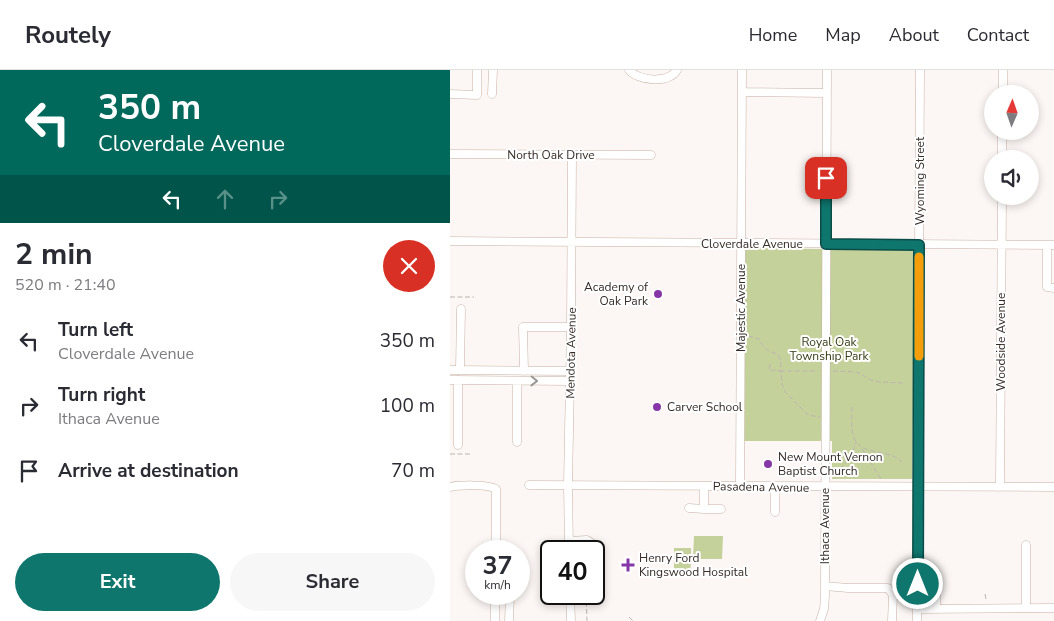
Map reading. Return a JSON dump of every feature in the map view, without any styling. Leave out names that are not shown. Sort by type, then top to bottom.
[{"type":"street","points":[[450,94],[477,95],[477,70]]},
{"type":"street","points":[[492,94],[493,70]]},
{"type":"street","points":[[628,70],[640,78],[661,79],[668,78],[676,70]]},
{"type":"street","name":"Majestic Avenue","points":[[740,486],[742,70]]},
{"type":"street","name":"Ithaca Avenue","points":[[820,621],[824,609],[825,586],[827,70]]},
{"type":"street","name":"Wyoming Street","points":[[918,621],[920,70]]},
{"type":"street","points":[[1003,70],[1003,85]]},
{"type":"street","points":[[742,92],[827,93]]},
{"type":"street","name":"North Oak Drive","points":[[450,154],[651,155]]},
{"type":"street","name":"Mendota Avenue","points":[[569,540],[572,155]]},
{"type":"street","name":"Woodside Avenue","points":[[1000,487],[1002,205]]},
{"type":"street","name":"Cloverdale Avenue","points":[[450,242],[1051,245]]},
{"type":"street","points":[[1051,245],[1047,288],[1054,288]]},
{"type":"street","points":[[460,370],[461,309]]},
{"type":"street","points":[[524,371],[523,327],[571,327]]},
{"type":"street","points":[[450,370],[571,371]]},
{"type":"street","points":[[492,371],[492,380]]},
{"type":"street","points":[[458,445],[454,380],[570,381]]},
{"type":"street","points":[[517,381],[517,442]]},
{"type":"street","name":"Pasadena Avenue","points":[[529,485],[918,488],[1054,487]]},
{"type":"street","points":[[450,487],[475,486],[494,487],[496,489],[496,540]]},
{"type":"street","points":[[704,486],[704,509]]},
{"type":"street","points":[[775,487],[775,512]]},
{"type":"street","points":[[689,508],[721,509]]},
{"type":"street","points":[[1026,545],[1026,608]]},
{"type":"street","points":[[918,584],[936,584],[936,609]]},
{"type":"street","points":[[825,586],[888,588],[893,595],[892,621]]},
{"type":"street","points":[[893,595],[918,595]]},
{"type":"street","points":[[495,605],[495,621]]},
{"type":"street","points":[[509,621],[510,605]]},
{"type":"street","points":[[570,605],[570,621]]},
{"type":"street","points":[[918,608],[1054,608]]},
{"type":"path","points":[[450,297],[474,297]]},
{"type":"path","points":[[747,336],[756,337],[763,347],[777,353],[781,362],[782,384],[786,393],[808,415],[822,417]]},
{"type":"path","points":[[770,364],[769,370],[822,371]]},
{"type":"path","points":[[829,371],[857,372],[879,382],[903,383]]},
{"type":"path","points":[[852,407],[852,428],[856,442],[867,451],[894,456],[902,462]]},
{"type":"path","points":[[831,472],[837,470],[848,461],[856,442]]},
{"type":"path","points":[[861,447],[882,480]]},
{"type":"path","points":[[450,454],[472,454]]},
{"type":"path","points":[[985,594],[986,599]]},
{"type":"path","points":[[586,605],[587,621]]},
{"type":"path","points":[[628,621],[630,618],[633,621]]},
{"type":"green space","name":"Royal Oak Township Park","points":[[745,248],[912,250],[915,257],[912,479],[832,479],[832,441],[744,441]]},
{"type":"green space","points":[[694,536],[723,536],[722,559],[693,559]]},
{"type":"green space","points":[[674,548],[691,548],[691,560],[674,559]]},
{"type":"green space","points":[[674,562],[691,562],[690,574],[674,573]]},
{"type":"slow traffic","points":[[919,257],[919,356]]},
{"type":"place","name":"Academy of Oak Park","points":[[658,294]]},
{"type":"place","name":"Carver School","points":[[657,407]]},
{"type":"place","name":"New Mount Vernon Baptist Church","points":[[768,464]]},
{"type":"place","name":"Henry Ford Kingswood Hospital","points":[[628,565]]},
{"type":"route","points":[[826,178],[826,244],[919,245],[918,584]]}]
